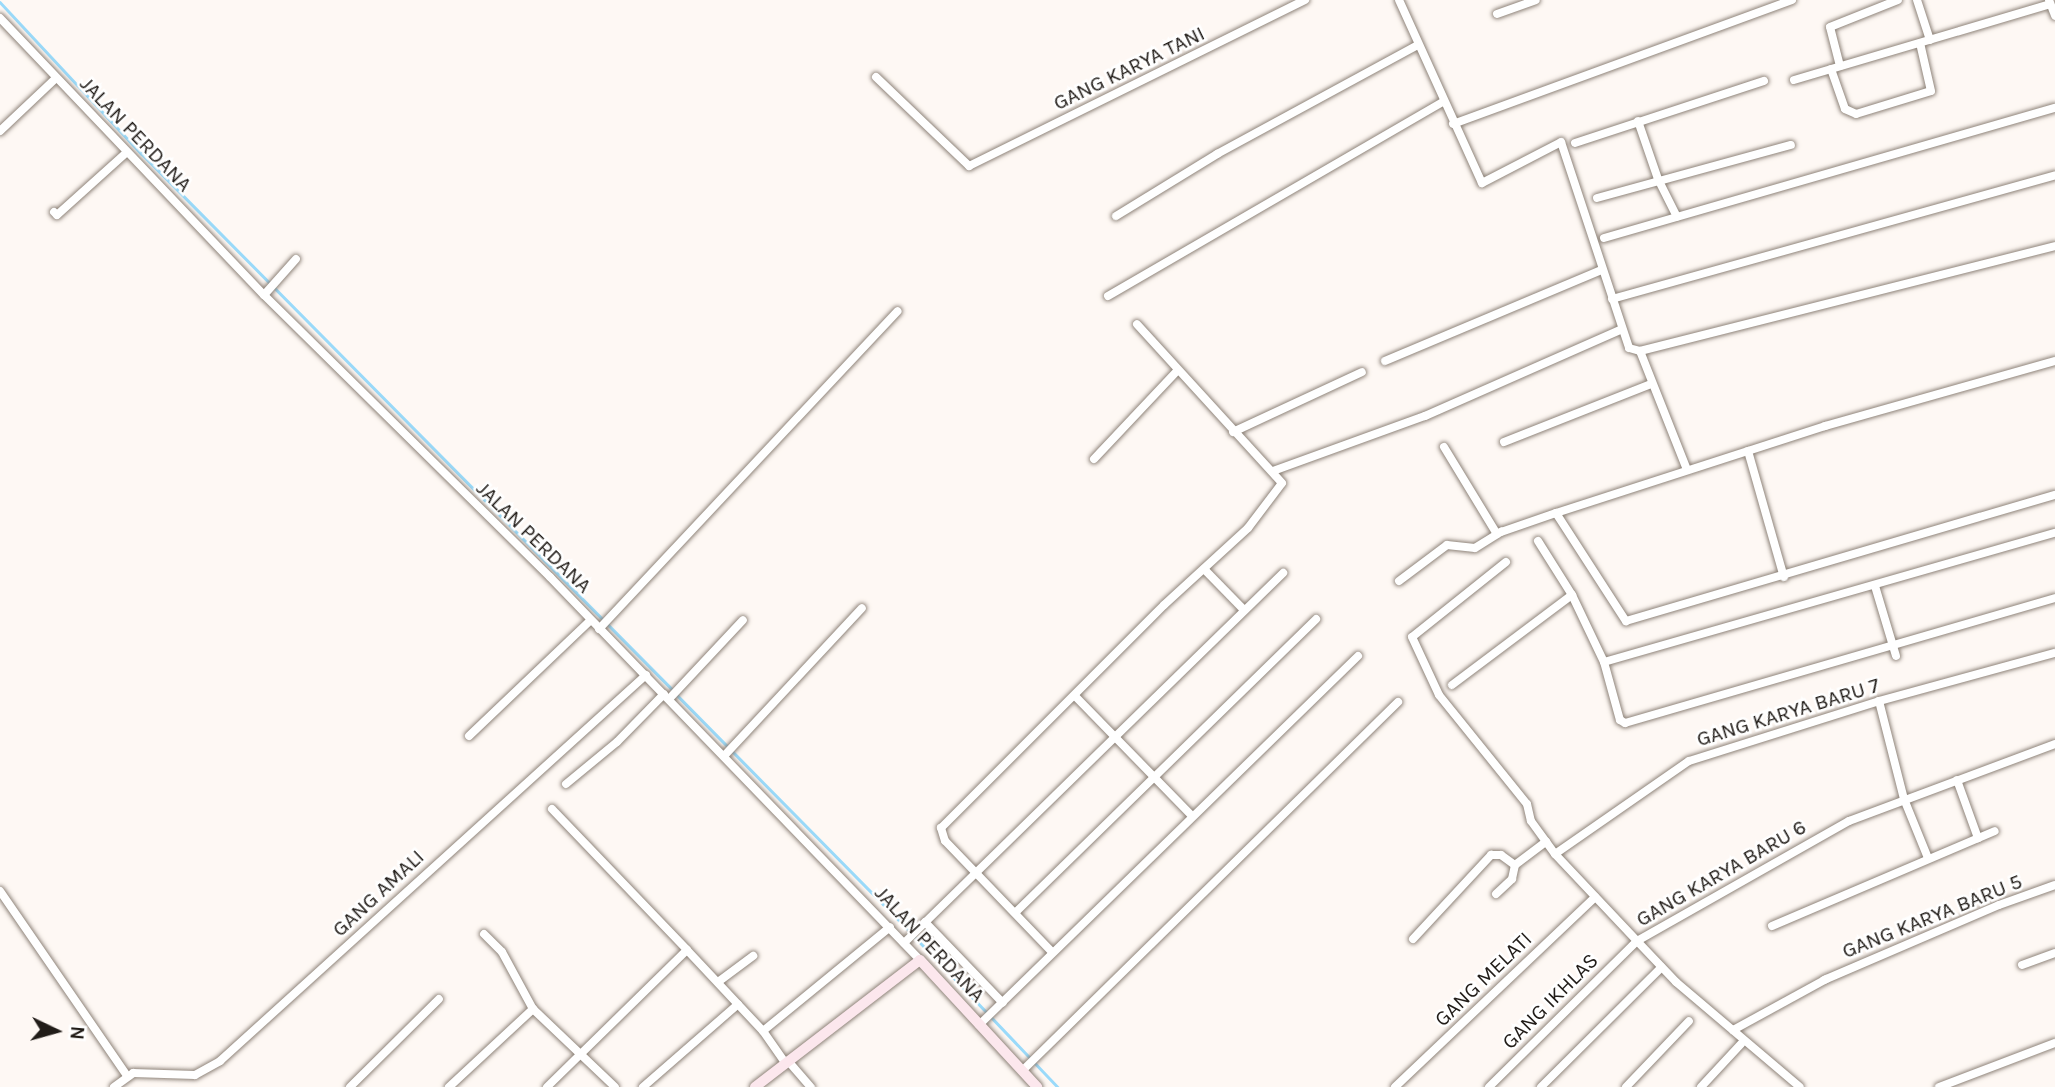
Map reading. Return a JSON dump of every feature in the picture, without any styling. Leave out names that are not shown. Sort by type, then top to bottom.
[{"type":"street","name":"GANG KARYA TANI","points":[[876,77],[969,166],[1306,0]]},
{"type":"street","points":[[1399,0],[1453,124],[1484,184],[1561,142],[1601,270],[1629,348],[1640,351],[2055,246]]},
{"type":"street","points":[[1497,14],[1536,0]]},
{"type":"street","points":[[1453,124],[1792,0]]},
{"type":"street","points":[[1898,0],[1832,24],[1830,33],[1835,68],[1845,109],[1856,114],[1931,91],[1920,43]]},
{"type":"street","points":[[1917,0],[1930,40]]},
{"type":"street","points":[[1794,80],[2050,2],[2055,16]]},
{"type":"street","name":"JALAN PERDANA","points":[[0,18],[127,152],[270,289],[726,755],[890,927],[907,940],[920,960],[982,1022],[1024,1068],[1037,1087]]},
{"type":"street","points":[[1116,216],[1217,154],[1418,45]]},
{"type":"street","points":[[0,131],[56,78]]},
{"type":"street","points":[[1575,143],[1763,81]]},
{"type":"street","points":[[1108,296],[1444,101]]},
{"type":"street","points":[[1604,238],[2055,108]]},
{"type":"street","points":[[1638,121],[1658,179],[1677,217]]},
{"type":"street","points":[[1597,198],[1658,179],[1791,145]]},
{"type":"street","points":[[54,212],[57,215],[127,152]]},
{"type":"street","points":[[1612,299],[2055,174]]},
{"type":"street","points":[[270,289],[296,259]]},
{"type":"street","points":[[1385,361],[1601,270]]},
{"type":"street","points":[[601,627],[898,311]]},
{"type":"street","points":[[1052,952],[1017,911],[945,841],[941,828],[1248,528],[1280,490],[1282,483],[1136,324]]},
{"type":"street","points":[[1273,471],[1425,416],[1622,329]]},
{"type":"street","points":[[1640,351],[1687,470]]},
{"type":"street","points":[[1399,581],[1447,545],[1475,548],[1497,534],[1687,470],[2055,361]]},
{"type":"street","points":[[1094,460],[1177,371]]},
{"type":"street","points":[[1233,432],[1362,372]]},
{"type":"street","points":[[1504,442],[1651,384]]},
{"type":"street","points":[[1444,447],[1497,534]]},
{"type":"street","points":[[1748,451],[1784,577]]},
{"type":"street","points":[[1556,513],[1626,621],[1784,577],[2055,495]]},
{"type":"street","points":[[1604,662],[2055,533]]},
{"type":"street","points":[[1538,541],[1572,595],[1604,662],[1620,720],[1625,723],[2055,598]]},
{"type":"street","name":"GANG KARYA BARU 6","points":[[1506,562],[1412,638],[1439,695],[1527,804],[1531,821],[1546,842],[1637,942],[1815,839],[1903,799],[2055,744]]},
{"type":"street","points":[[1204,569],[1244,610]]},
{"type":"street","points":[[907,940],[1114,734],[1283,573]]},
{"type":"street","points":[[1875,586],[1896,656]]},
{"type":"street","points":[[1452,685],[1572,595]]},
{"type":"street","points":[[726,755],[862,608]]},
{"type":"street","points":[[1017,911],[1316,619]]},
{"type":"street","points":[[469,737],[591,620]]},
{"type":"street","points":[[566,784],[617,742],[743,620]]},
{"type":"street","name":"GANG KARYA BARU 7","points":[[1555,854],[1689,761],[1879,701],[2055,653]]},
{"type":"street","points":[[982,1022],[1358,656]]},
{"type":"street","name":"GANG AMALI","points":[[127,1076],[195,1075],[220,1060],[646,675]]},
{"type":"street","points":[[1075,696],[1192,816]]},
{"type":"street","points":[[1879,701],[1903,799],[1928,858]]},
{"type":"street","points":[[1024,1068],[1398,702]]},
{"type":"street","points":[[1957,779],[1978,838]]},
{"type":"street","points":[[552,809],[718,982],[811,1087]]},
{"type":"street","points":[[1772,926],[1996,831]]},
{"type":"street","points":[[1496,894],[1512,879],[1515,865],[1546,842]]},
{"type":"street","points":[[1413,939],[1491,855],[1501,855],[1515,865]]},
{"type":"street","name":"GANG KARYA BARU 5","points":[[1733,1030],[1825,980],[1999,905],[2055,885]]},
{"type":"street","points":[[0,891],[127,1076],[114,1087]]},
{"type":"street","name":"GANG MELATI","points":[[1395,1087],[1595,897]]},
{"type":"street","points":[[925,922],[1001,1004]]},
{"type":"street","points":[[762,1031],[890,927]]},
{"type":"street","points":[[484,934],[502,952],[533,1009],[615,1087]]},
{"type":"street","points":[[1637,942],[1661,969],[1800,1087]]},
{"type":"street","name":"GANG IKHLAS","points":[[1489,1087],[1637,942]]},
{"type":"street","points":[[547,1087],[687,950]]},
{"type":"street","points":[[2022,965],[2055,953]]},
{"type":"street","points":[[718,982],[754,956]]},
{"type":"street","points":[[755,1087],[920,960]]},
{"type":"street","points":[[1541,1087],[1661,969]]},
{"type":"street","points":[[350,1087],[439,999]]},
{"type":"street","points":[[643,1087],[738,1004]]},
{"type":"street","points":[[449,1087],[533,1009]]},
{"type":"street","points":[[1626,1087],[1689,1021]]},
{"type":"street","points":[[1940,1087],[2055,1043]]},
{"type":"street","points":[[1701,1087],[1741,1044]]},
{"type":"street","points":[[1782,1087],[1790,1079]]},
{"type":"waterway","points":[[0,2],[141,153],[673,690]]},
{"type":"waterway","points":[[677,695],[911,932]]},
{"type":"waterway","points":[[915,937],[1058,1087]]}]
